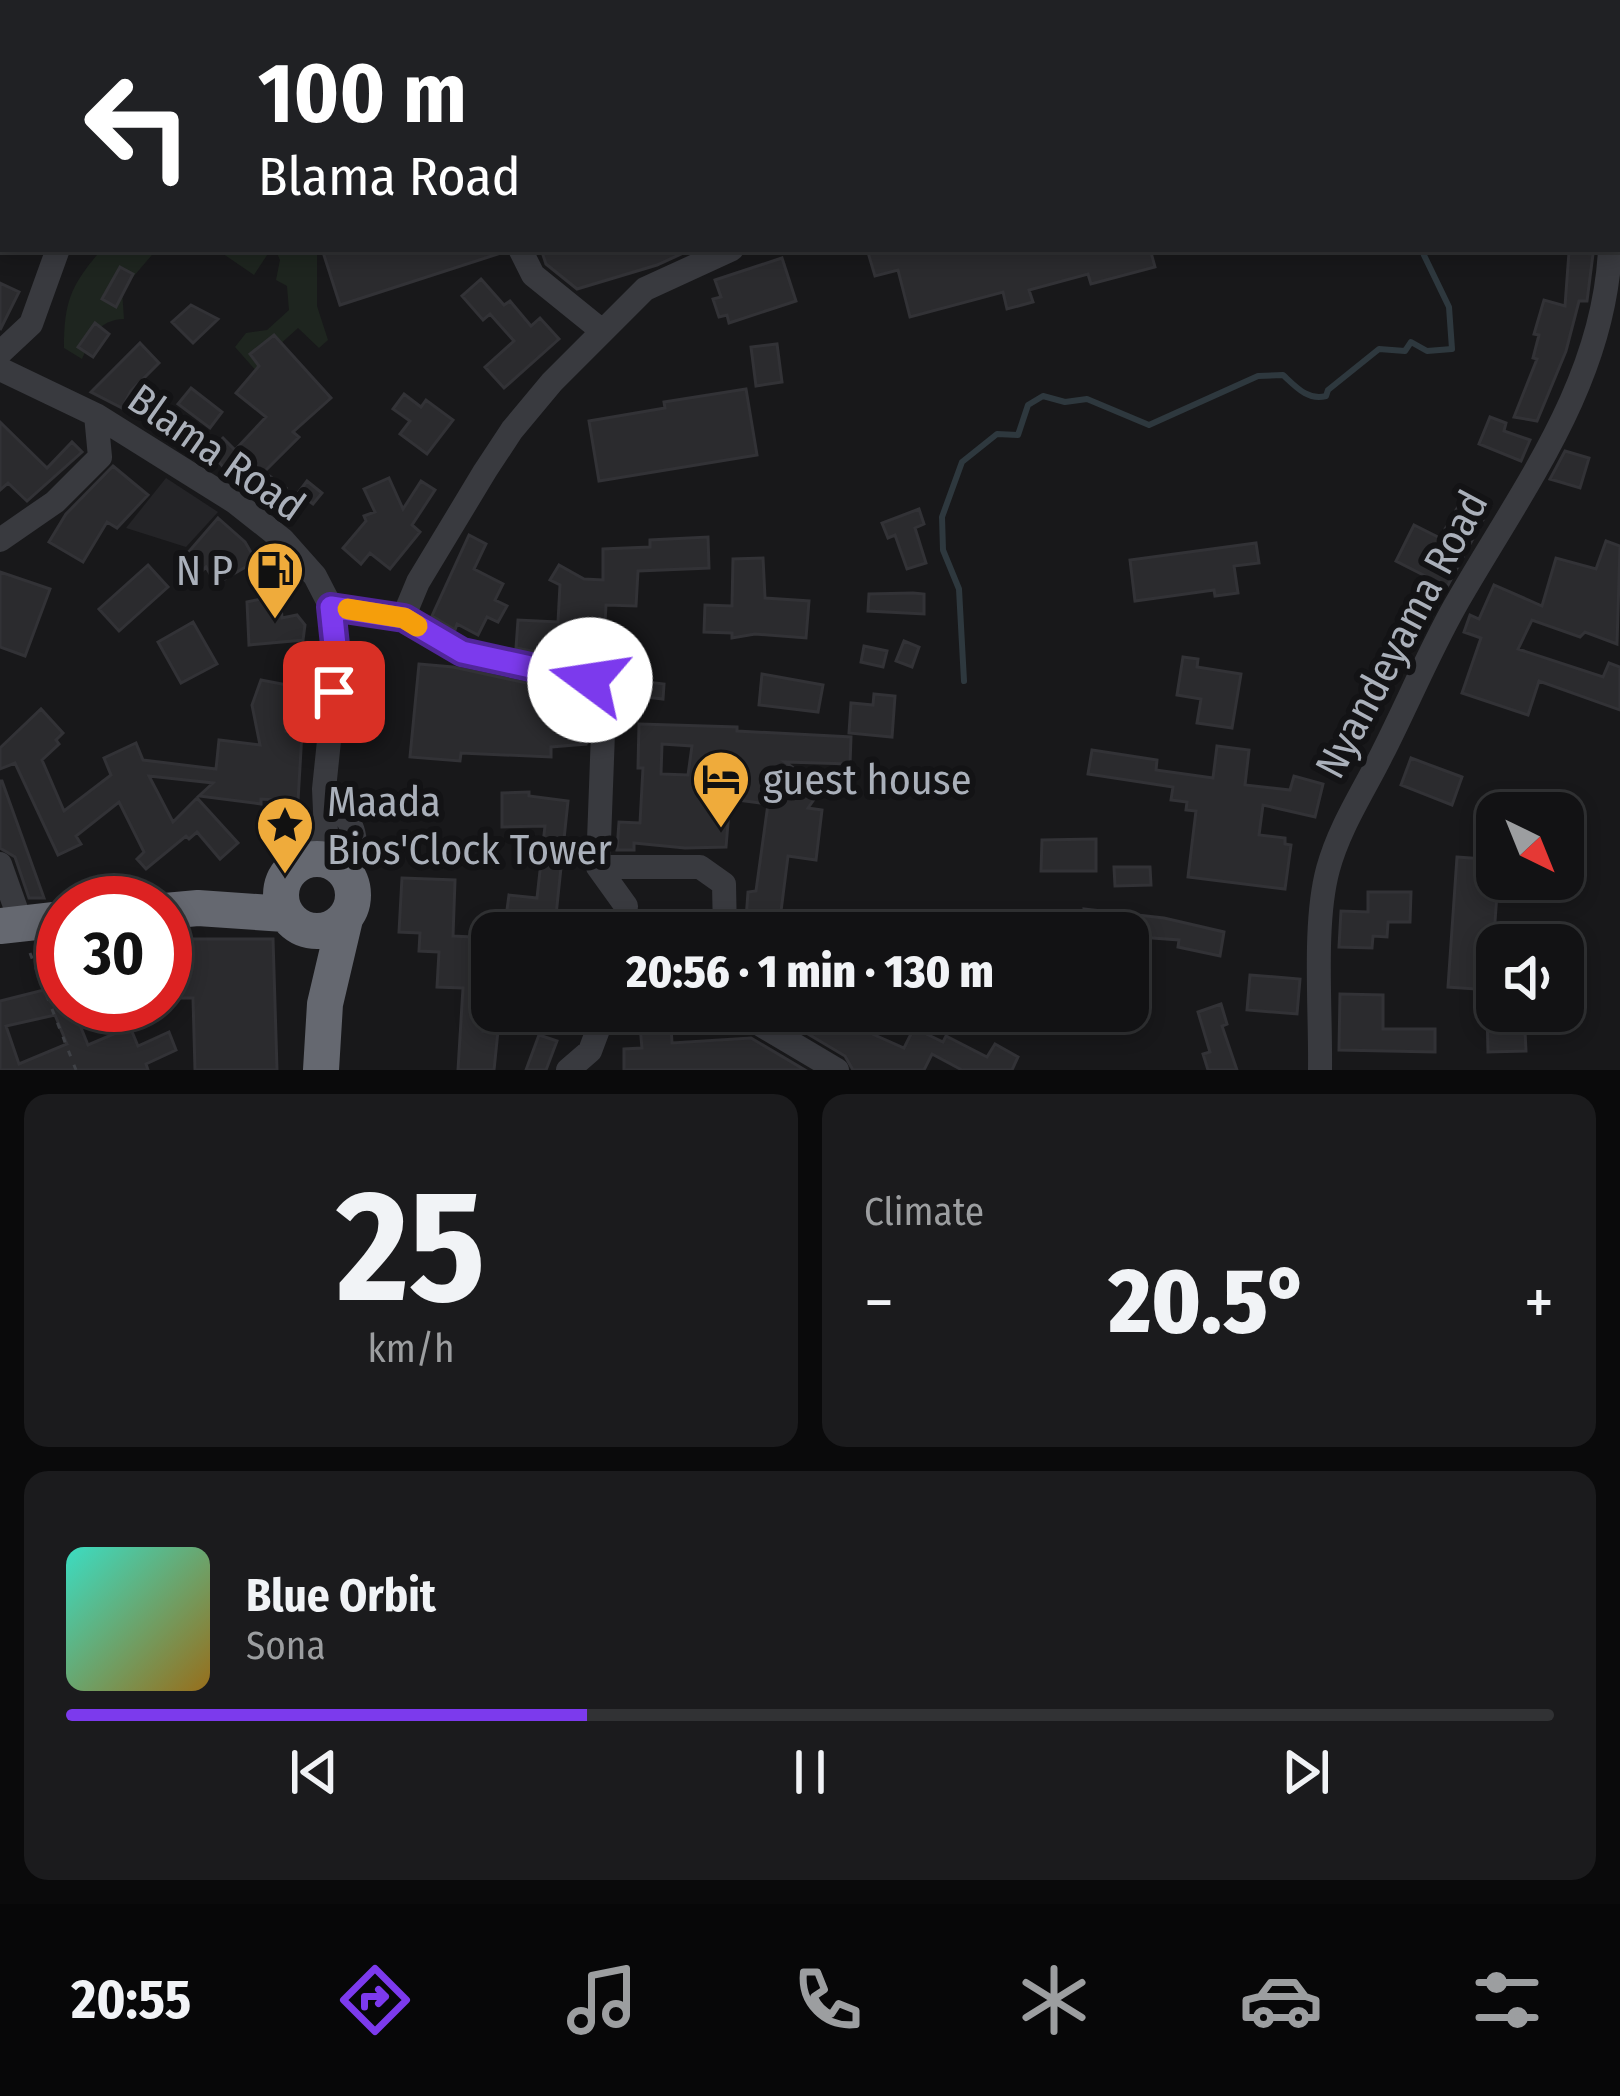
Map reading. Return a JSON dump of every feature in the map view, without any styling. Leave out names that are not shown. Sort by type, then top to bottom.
[{"type":"highway","points":[[192,905],[303,863],[327,860],[350,879],[352,904],[325,1004],[321,1070]]},
{"type":"highway","points":[[303,863],[284,880],[280,897],[325,1004]]},
{"type":"highway","points":[[192,910],[293,921],[317,932],[345,919]]},
{"type":"street","points":[[0,353],[31,324],[57,252]]},
{"type":"street","points":[[522,252],[533,275],[601,330]]},
{"type":"street","points":[[404,618],[418,582],[512,430],[601,330],[645,290],[726,252]]},
{"type":"street","name":"Nyandeyama Road","points":[[1320,1070],[1319,922],[1327,872],[1342,827],[1444,625],[1577,394],[1594,347],[1609,282],[1610,252]]},
{"type":"street","name":"Blama Road","points":[[0,369],[95,415],[235,502],[283,540],[315,576],[331,607],[337,664],[324,789],[326,833],[303,863]]},
{"type":"street","points":[[0,540],[55,502],[100,457],[95,415]]},
{"type":"street","points":[[331,607],[404,618],[462,652],[596,684],[604,706],[598,867],[626,906],[625,912]]},
{"type":"street","points":[[324,789],[355,824],[356,854],[350,879]]},
{"type":"street","points":[[0,864],[10,925]]},
{"type":"street","points":[[598,867],[700,867],[724,884],[725,912]]},
{"type":"street","points":[[568,1070],[590,1051],[597,1032]]},
{"type":"street","points":[[773,1032],[837,1070]]},
{"type":"path","points":[[10,925],[38,977],[76,1070]]},
{"type":"shaded area","points":[[100,252],[154,252],[122,290],[124,319],[102,326],[82,359],[64,348],[71,294]]},
{"type":"shaded area","points":[[220,252],[269,252],[254,275]]},
{"type":"shaded area","points":[[276,252],[317,252],[317,306],[328,340],[319,348],[298,328],[278,346],[267,383],[235,347],[246,333],[267,330],[289,310],[287,286],[276,280],[280,260]]},
{"type":"shaded area","points":[[166,478],[218,512],[186,547],[126,528]]},
{"type":"building","points":[[323,252],[504,252],[340,305]]},
{"type":"building","points":[[542,252],[685,252],[577,289],[546,264]]},
{"type":"building","points":[[868,252],[1151,252],[1155,267],[1091,284],[1088,274],[1029,290],[1033,302],[1007,309],[1003,292],[910,317],[898,270],[875,276]]},
{"type":"building","points":[[1569,252],[1593,254],[1587,301],[1579,301],[1566,351],[1537,421],[1514,417],[1537,359],[1533,358],[1539,335],[1534,334],[1544,300],[1565,306]]},
{"type":"building","points":[[782,258],[796,301],[729,323],[727,315],[719,317],[713,299],[721,297],[715,280]]},
{"type":"building","points":[[120,267],[133,274],[116,307],[102,299]]},
{"type":"building","points":[[481,279],[504,305],[510,301],[531,326],[540,318],[559,339],[504,388],[485,367],[514,341],[490,314],[483,320],[462,296]]},
{"type":"building","points":[[0,283],[19,292],[0,330]]},
{"type":"building","points":[[191,305],[218,319],[193,343],[172,322]]},
{"type":"building","points":[[95,323],[109,334],[93,357],[78,347]]},
{"type":"building","points":[[274,335],[331,398],[293,432],[299,437],[264,472],[286,488],[277,500],[229,466],[225,469],[209,451],[223,438],[235,450],[266,417],[236,393],[259,366],[250,354]]},
{"type":"building","points":[[140,343],[159,363],[131,391],[122,408],[91,392]]},
{"type":"building","points":[[777,344],[782,382],[756,386],[751,347]]},
{"type":"building","points":[[191,388],[222,412],[210,428],[178,404]]},
{"type":"building","points":[[746,389],[757,455],[599,481],[589,421],[665,408],[664,402]]},
{"type":"building","points":[[404,394],[421,407],[426,400],[453,420],[427,454],[400,434],[410,421],[393,409]]},
{"type":"building","points":[[1490,417],[1506,423],[1504,431],[1530,440],[1521,461],[1479,444]]},
{"type":"building","points":[[0,422],[47,468],[72,442],[82,452],[27,501],[8,483],[0,490]]},
{"type":"building","points":[[1565,451],[1589,458],[1580,488],[1550,479]]},
{"type":"building","points":[[113,466],[148,495],[117,528],[107,522],[83,562],[49,542],[66,514]]},
{"type":"building","points":[[389,478],[403,509],[421,481],[435,490],[412,525],[420,532],[390,569],[370,553],[361,564],[343,548],[366,521],[364,516],[375,512],[364,489]]},
{"type":"building","points":[[307,481],[322,493],[313,504],[298,493]]},
{"type":"building","points":[[1467,491],[1491,505],[1447,587],[1396,561],[1414,525],[1440,538]]},
{"type":"building","points":[[919,509],[924,524],[915,528],[926,563],[907,569],[895,535],[888,538],[882,523]]},
{"type":"building","points":[[218,518],[245,542],[256,561],[216,584],[206,567],[202,571],[185,556]]},
{"type":"building","points":[[469,535],[486,544],[474,569],[503,584],[495,600],[507,606],[498,622],[487,617],[478,635],[457,624],[455,630],[432,616]]},
{"type":"building","points":[[708,537],[709,568],[638,571],[636,606],[606,605],[603,659],[516,648],[518,620],[558,622],[560,585],[550,580],[559,565],[584,579],[603,580],[603,549],[650,547],[650,540]]},
{"type":"building","points":[[1606,541],[1620,546],[1617,644],[1532,620],[1518,649],[1603,677],[1609,663],[1620,667],[1620,710],[1539,681],[1528,715],[1462,693],[1481,638],[1464,632],[1470,615],[1479,619],[1494,585],[1542,606],[1556,558],[1596,569]]},
{"type":"building","points":[[1256,543],[1259,563],[1234,566],[1238,593],[1215,596],[1214,590],[1135,601],[1130,560]]},
{"type":"building","points":[[763,558],[765,598],[809,601],[806,638],[755,634],[732,638],[732,633],[704,632],[705,605],[732,606],[733,559]]},
{"type":"building","points":[[148,565],[168,587],[119,631],[99,609]]},
{"type":"building","points":[[0,572],[50,589],[25,656],[0,647]]},
{"type":"building","points":[[869,594],[924,594],[924,614],[868,611]]},
{"type":"building","name":"N P","points":[[280,595],[282,618],[297,615],[305,625],[303,640],[249,645],[247,602]]},
{"type":"building","points":[[193,622],[217,664],[181,683],[158,642]]},
{"type":"building","points":[[904,641],[919,647],[912,667],[896,661]]},
{"type":"building","points":[[864,646],[887,651],[883,667],[861,662]]},
{"type":"building","points":[[1183,657],[1198,659],[1197,667],[1241,674],[1232,728],[1197,723],[1201,699],[1177,695]]},
{"type":"building","points":[[419,664],[582,695],[587,707],[586,744],[551,747],[551,757],[461,753],[460,761],[410,757]]},
{"type":"building","points":[[762,674],[823,685],[818,712],[759,705]]},
{"type":"building","points":[[261,680],[287,685],[286,731],[302,732],[298,801],[261,799],[261,804],[199,796],[213,783],[149,776],[173,822],[197,798],[238,843],[220,859],[197,832],[146,869],[137,859],[144,852],[119,802],[76,836],[81,844],[58,855],[15,763],[0,769],[0,748],[41,709],[63,733],[42,760],[64,811],[111,775],[104,758],[136,743],[143,760],[216,769],[219,740],[260,745],[252,705]]},
{"type":"building","points":[[638,681],[664,684],[663,699],[637,696]]},
{"type":"building","points":[[874,694],[895,696],[892,737],[849,733],[851,703],[873,705]]},
{"type":"building","points":[[639,724],[851,737],[850,764],[785,762],[822,788],[808,808],[822,810],[816,860],[788,856],[781,912],[747,912],[748,892],[756,891],[768,804],[730,799],[726,847],[634,843],[634,850],[617,850],[619,822],[640,823],[643,768],[638,768]],"holes":[[[662,744],[692,746],[688,775],[661,774]]]},
{"type":"building","points":[[1217,746],[1249,750],[1245,785],[1290,790],[1294,776],[1323,784],[1315,817],[1263,805],[1259,835],[1285,838],[1285,844],[1291,845],[1285,889],[1188,877],[1196,811],[1186,810],[1187,802],[1171,800],[1173,787],[1088,774],[1092,750],[1157,760],[1156,770],[1213,778]]},
{"type":"building","points":[[1411,758],[1462,777],[1452,805],[1401,785]]},
{"type":"building","points":[[2,781],[36,876],[36,898],[29,898],[15,857],[0,848]]},
{"type":"building","points":[[529,792],[529,796],[568,801],[556,912],[507,910],[509,895],[537,898],[545,826],[502,827],[502,793]]},
{"type":"building","points":[[1096,839],[1096,871],[1041,871],[1042,840]]},
{"type":"building","points":[[1457,857],[1476,858],[1476,900],[1497,900],[1495,924],[1476,924],[1476,989],[1448,987]]},
{"type":"building","points":[[1114,867],[1150,867],[1151,885],[1115,886]]},
{"type":"building","points":[[402,878],[455,880],[453,936],[471,937],[471,1032],[498,1032],[494,1070],[458,1070],[463,988],[437,987],[439,952],[419,951],[420,933],[399,932]]},
{"type":"building","points":[[1368,892],[1411,892],[1410,922],[1388,922],[1387,937],[1373,936],[1372,948],[1339,947],[1341,911],[1368,912]]},
{"type":"building","points":[[1149,916],[1224,932],[1220,956],[1178,947],[1179,940],[1149,938]]},
{"type":"building","points":[[192,939],[273,939],[277,1070],[195,1070]]},
{"type":"building","points":[[1250,975],[1300,979],[1297,1014],[1247,1010]]},
{"type":"building","points":[[36,992],[36,1019],[6,1026],[19,1064],[67,1044],[62,1032],[83,1032],[88,1045],[118,1032],[132,1032],[138,1046],[169,1032],[176,1050],[146,1064],[148,1070],[0,1070],[0,1001]]},
{"type":"building","points":[[1340,994],[1383,995],[1383,1029],[1435,1029],[1435,1052],[1339,1050]]},
{"type":"building","points":[[1221,1004],[1227,1024],[1222,1026],[1237,1070],[1208,1070],[1203,1054],[1210,1052],[1198,1012]]},
{"type":"building","points":[[641,1032],[671,1032],[672,1043],[751,1038],[805,1070],[624,1070],[624,1049],[642,1048]]},
{"type":"building","points":[[805,1032],[868,1032],[904,1048],[912,1032],[922,1032],[943,1042],[946,1036],[987,1057],[995,1044],[1018,1057],[1012,1070],[962,1070],[932,1054],[924,1070],[853,1070],[845,1056]]},
{"type":"building","points":[[1488,1032],[1525,1032],[1526,1051],[1488,1052]]},
{"type":"building","points":[[539,1035],[557,1041],[546,1070],[526,1070]]},
{"type":"waterway","points":[[964,681],[959,589],[943,550],[942,517],[962,462],[997,434],[1018,435],[1028,405],[1043,396],[1065,402],[1087,399],[1149,425],[1258,376],[1283,375],[1303,392],[1320,397],[1379,349],[1405,351],[1411,342],[1427,351],[1452,349],[1449,307],[1422,252]]},
{"type":"slow traffic","points":[[348,609],[404,618],[417,626]]},
{"type":"place","name":"N P","points":[[275,621]]},
{"type":"place","name":"guest house","points":[[721,830]]},
{"type":"place","name":"Maada Bios'Clock Tower","points":[[285,876]]},
{"type":"route","points":[[334,692],[337,664],[331,607],[404,618],[462,652],[590,680]]}]
